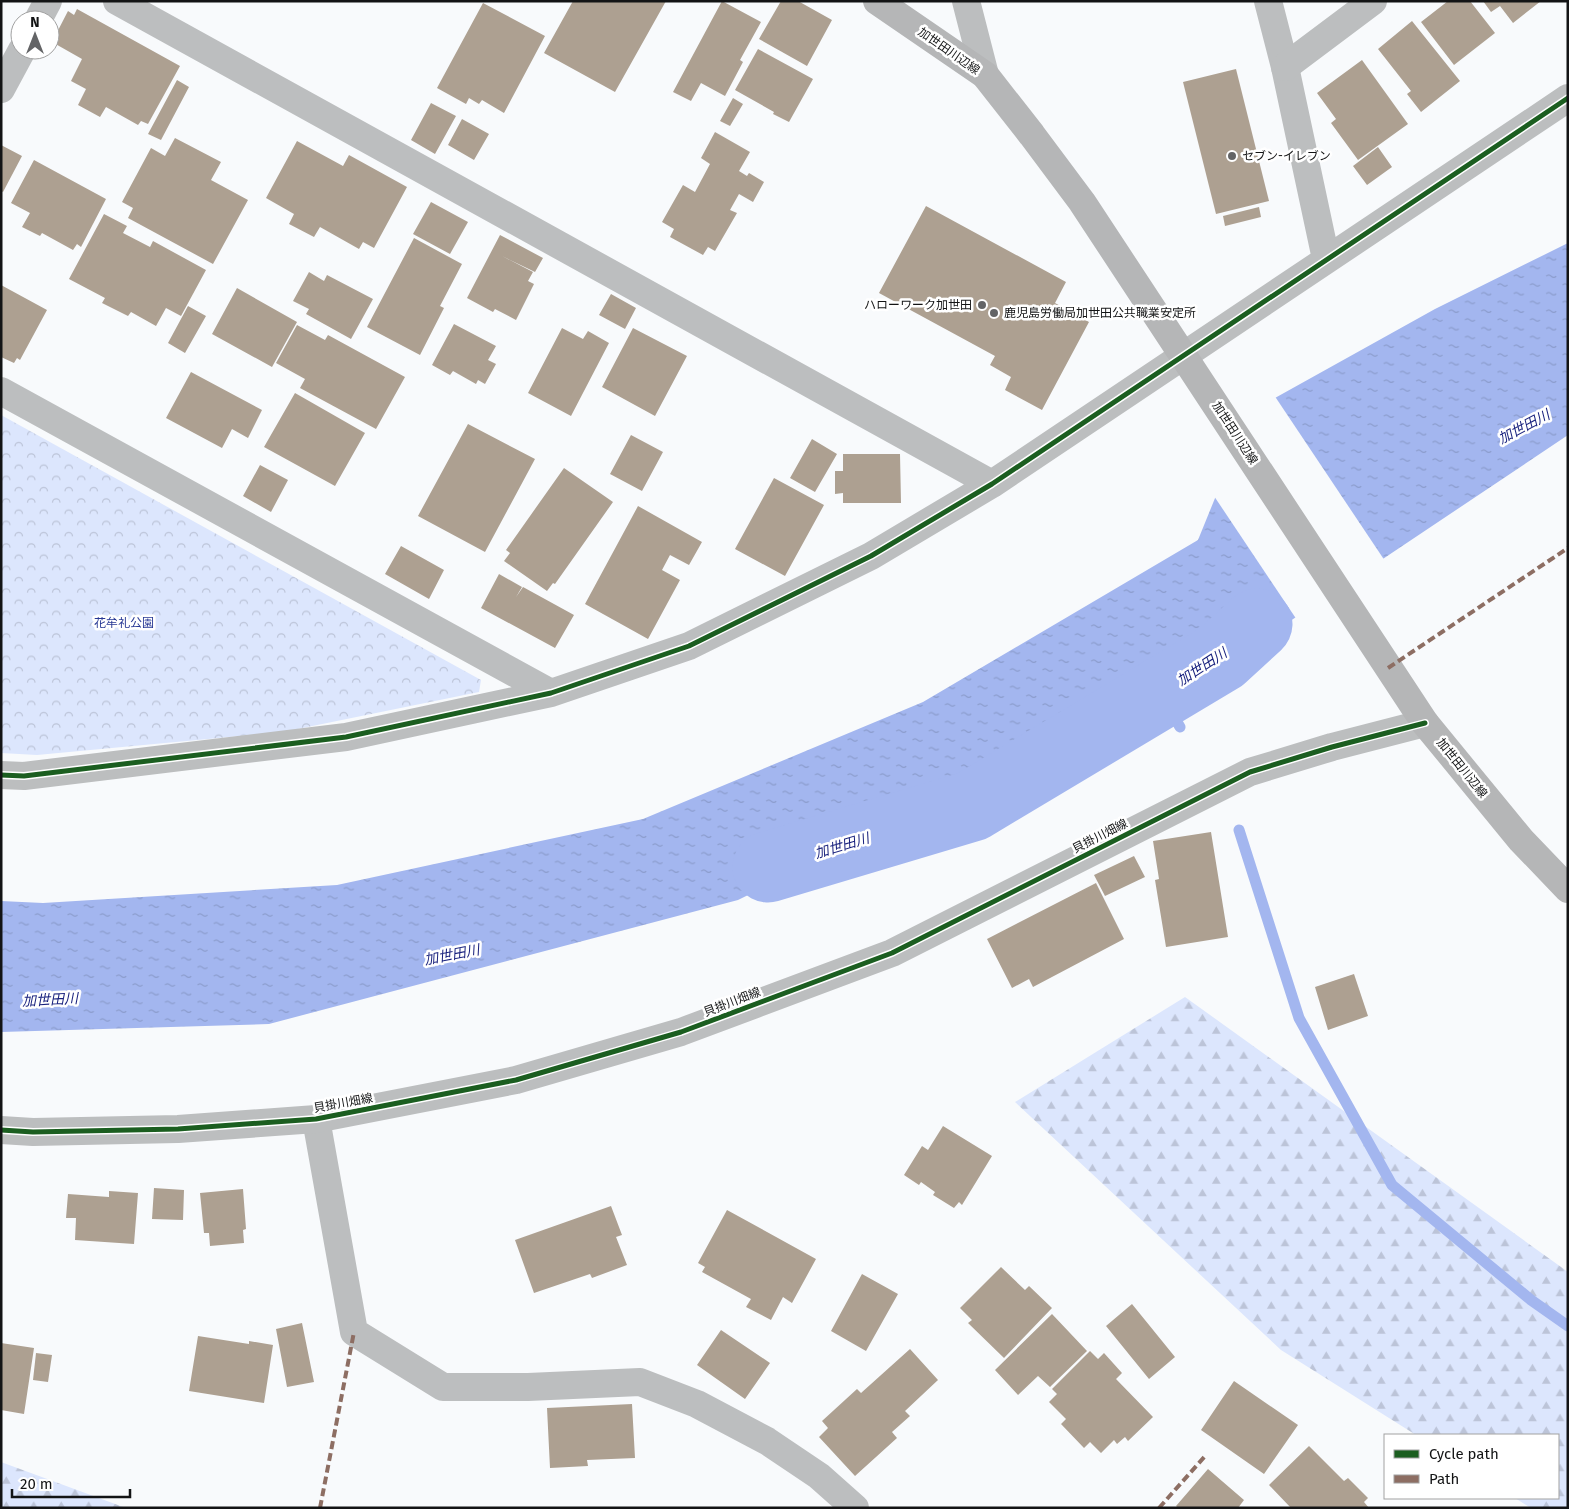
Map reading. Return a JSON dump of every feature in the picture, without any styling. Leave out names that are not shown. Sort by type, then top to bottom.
[{"type":"main road","name":"加世田川辺線","points":[[878,1],[985,76],[1032,135],[1082,202],[1425,723],[1521,840],[1568,889]]},
{"type":"street","points":[[116,1],[992,484]]},
{"type":"street","points":[[966,1],[985,76]]},
{"type":"street","points":[[1268,1],[1285,67],[1326,259]]},
{"type":"street","points":[[1285,67],[1372,1]]},
{"type":"street","points":[[1,90],[17,60]]},
{"type":"street","points":[[1,775],[24,776],[346,737],[551,693],[690,646],[871,556],[992,484],[1568,98]]},
{"type":"street","points":[[1,392],[551,693]]},
{"type":"street","name":"貝掛川畑線","points":[[1,1130],[32,1132],[178,1129],[316,1119],[516,1080],[681,1032],[892,953],[1250,772],[1332,747],[1425,723]]},
{"type":"street","points":[[316,1119],[354,1332],[443,1387],[528,1387],[640,1382],[697,1404],[767,1441],[819,1476],[855,1508]]},
{"type":"green space","name":"花牟礼公園","points":[[1,415],[481,680],[479,692],[283,732],[37,755],[1,753]]},
{"type":"green space","points":[[1185,997],[1568,1272],[1568,1508],[1531,1508],[1517,1499],[1559,1499],[1559,1434],[1414,1434],[1281,1350],[1015,1102]]},
{"type":"green space","points":[[1,1462],[126,1508],[1,1508]]},
{"type":"water","points":[[1568,243],[1568,435],[1253,646],[738,900],[269,1024],[1,1032],[1,901],[43,903],[337,885],[643,819],[923,702],[1198,540],[1250,412],[1435,309]]},
{"type":"pier","points":[[1274,395],[1385,561],[1297,620],[1214,496],[1247,410]]},
{"type":"building","points":[[573,1],[666,1],[615,92],[544,53]]},
{"type":"building","points":[[722,1],[761,22],[740,60],[743,62],[725,96],[701,83],[691,101],[673,92]]},
{"type":"building","points":[[781,1],[798,1],[832,20],[807,66],[759,39]]},
{"type":"building","points":[[1448,1],[1470,1],[1495,33],[1454,65],[1421,22]]},
{"type":"building","points":[[1483,1],[1541,1],[1513,23],[1500,6],[1491,12]]},
{"type":"building","points":[[483,3],[545,36],[504,113],[482,100],[479,104],[469,98],[466,104],[437,88]]},
{"type":"building","points":[[77,9],[180,66],[148,124],[141,121],[138,125],[106,107],[100,117],[78,105],[86,89],[71,81],[82,59],[60,47],[60,26],[68,11],[74,15]]},
{"type":"building","points":[[1412,21],[1460,81],[1421,112],[1407,94],[1411,91],[1378,49]]},
{"type":"building","points":[[758,49],[813,79],[789,122],[735,90]]},
{"type":"building","points":[[1362,60],[1408,124],[1358,160],[1331,123],[1336,119],[1317,93]]},
{"type":"building","points":[[1236,69],[1269,201],[1216,214],[1183,82]]},
{"type":"building","points":[[177,80],[189,87],[161,140],[148,134]]},
{"type":"building","points":[[733,98],[743,104],[730,126],[720,121]]},
{"type":"building","points":[[431,103],[456,116],[435,154],[411,140]]},
{"type":"building","points":[[462,119],[489,134],[474,160],[448,145]]},
{"type":"building","points":[[715,132],[750,152],[739,171],[747,176],[749,173],[764,182],[753,202],[739,194],[730,210],[737,213],[715,251],[708,247],[703,255],[670,237],[674,229],[662,222],[683,185],[695,192],[710,164],[701,158]]},
{"type":"building","points":[[175,138],[221,162],[211,180],[248,200],[213,264],[128,218],[133,208],[122,202],[151,148],[165,156]]},
{"type":"building","points":[[297,141],[343,166],[349,155],[407,187],[374,248],[363,242],[359,249],[320,227],[314,237],[289,224],[294,214],[266,198]]},
{"type":"building","points":[[1,145],[22,156],[3,192],[1,191]]},
{"type":"building","points":[[1378,147],[1392,167],[1367,185],[1353,166]]},
{"type":"building","points":[[34,160],[106,199],[81,247],[77,244],[73,250],[42,233],[40,236],[22,227],[30,213],[11,203]]},
{"type":"building","points":[[431,202],[468,222],[450,254],[413,234]]},
{"type":"building","name":"鹿児島労働局加世田公共職業安定所","points":[[926,206],[1066,282],[1055,303],[1089,322],[1042,410],[1005,390],[1011,377],[990,365],[995,356],[879,293]]},
{"type":"building","points":[[1259,207],[1261,217],[1225,226],[1223,216]]},
{"type":"building","points":[[104,214],[127,226],[123,233],[150,247],[153,241],[206,270],[181,316],[166,308],[156,326],[131,312],[128,316],[102,303],[105,298],[69,279]]},
{"type":"building","points":[[500,235],[543,258],[535,272],[502,256],[533,272],[528,281],[534,284],[516,320],[495,309],[493,312],[467,298]]},
{"type":"building","points":[[414,238],[462,264],[440,306],[444,308],[420,355],[367,327]]},
{"type":"building","points":[[309,272],[324,281],[327,275],[373,299],[351,339],[306,314],[309,309],[293,301]]},
{"type":"building","points":[[1,285],[47,310],[20,360],[17,358],[14,363],[1,357]]},
{"type":"building","points":[[237,288],[297,322],[272,367],[212,334]]},
{"type":"building","points":[[611,294],[636,308],[625,329],[599,315]]},
{"type":"building","points":[[188,306],[206,316],[185,353],[168,343]]},
{"type":"building","points":[[454,324],[496,346],[488,360],[496,364],[485,384],[478,380],[476,384],[453,371],[450,375],[432,365]]},
{"type":"building","points":[[297,325],[325,340],[328,335],[405,377],[376,429],[300,388],[305,379],[276,363]]},
{"type":"building","points":[[562,328],[583,339],[588,331],[609,343],[571,416],[528,393]]},
{"type":"building","points":[[633,328],[687,356],[655,416],[602,387]]},
{"type":"building","points":[[191,372],[262,410],[248,438],[232,429],[222,448],[166,418]]},
{"type":"building","points":[[295,393],[365,433],[335,486],[264,447]]},
{"type":"building","points":[[468,424],[535,459],[485,552],[418,516]]},
{"type":"building","points":[[631,435],[663,452],[642,491],[610,474]]},
{"type":"building","points":[[812,439],[837,454],[815,492],[790,478]]},
{"type":"building","points":[[843,454],[900,454],[901,503],[843,503],[843,493],[835,494],[835,471],[843,471]]},
{"type":"building","points":[[260,465],[288,480],[271,512],[243,496]]},
{"type":"building","points":[[564,468],[613,502],[555,584],[553,583],[547,591],[504,561],[510,553],[506,550]]},
{"type":"building","points":[[774,478],[824,505],[785,576],[735,549]]},
{"type":"building","points":[[638,506],[702,542],[689,565],[670,555],[662,570],[680,580],[648,639],[585,604]]},
{"type":"building","points":[[401,546],[444,570],[429,599],[385,574]]},
{"type":"building","points":[[499,574],[522,587],[516,597],[523,587],[574,615],[555,648],[481,608]]},
{"type":"building","points":[[1211,832],[1228,937],[1166,947],[1155,880],[1159,879],[1153,841]]},
{"type":"building","points":[[1134,856],[1145,877],[1105,896],[1094,875]]},
{"type":"building","points":[[1096,883],[1124,939],[1033,987],[1029,979],[1012,988],[987,939]]},
{"type":"building","points":[[1354,974],[1368,1016],[1328,1030],[1315,987]]},
{"type":"building","points":[[943,1126],[992,1156],[962,1205],[959,1202],[954,1208],[933,1195],[935,1192],[921,1182],[919,1185],[904,1175],[922,1146],[928,1150]]},
{"type":"building","points":[[154,1188],[184,1190],[183,1220],[152,1219]]},
{"type":"building","points":[[243,1189],[246,1229],[243,1230],[244,1243],[210,1246],[209,1233],[204,1233],[200,1193]]},
{"type":"building","points":[[109,1191],[138,1193],[134,1244],[75,1240],[76,1218],[66,1218],[68,1194],[109,1197]]},
{"type":"building","points":[[611,1206],[622,1235],[616,1237],[627,1265],[592,1278],[590,1274],[534,1293],[515,1240]]},
{"type":"building","points":[[727,1210],[816,1259],[792,1303],[783,1297],[771,1320],[746,1307],[751,1299],[702,1272],[705,1267],[698,1263]]},
{"type":"building","points":[[1001,1267],[1025,1290],[1029,1286],[1052,1308],[1004,1358],[968,1323],[972,1320],[960,1308]]},
{"type":"building","points":[[862,1274],[898,1294],[866,1351],[831,1331]]},
{"type":"building","points":[[1132,1304],[1175,1357],[1149,1379],[1106,1326]]},
{"type":"building","points":[[1052,1314],[1087,1351],[1050,1387],[1038,1376],[1018,1395],[995,1370]]},
{"type":"building","points":[[302,1323],[314,1382],[287,1387],[276,1329]]},
{"type":"building","points":[[721,1330],[770,1363],[745,1399],[697,1365]]},
{"type":"building","points":[[198,1336],[249,1344],[249,1341],[273,1345],[264,1403],[189,1391]]},
{"type":"building","points":[[1,1343],[34,1348],[24,1414],[1,1410]]},
{"type":"building","points":[[910,1349],[938,1380],[905,1411],[910,1416],[892,1432],[897,1438],[855,1476],[819,1437],[828,1428],[822,1421],[857,1389],[861,1393]]},
{"type":"building","points":[[1090,1351],[1098,1359],[1104,1353],[1122,1373],[1116,1379],[1153,1417],[1128,1441],[1125,1437],[1117,1444],[1114,1440],[1101,1453],[1090,1442],[1084,1448],[1061,1424],[1066,1419],[1049,1402],[1057,1394],[1052,1389]]},
{"type":"building","points":[[36,1353],[52,1355],[48,1382],[33,1380]]},
{"type":"building","points":[[1234,1381],[1298,1425],[1264,1474],[1201,1430]]},
{"type":"building","points":[[632,1404],[635,1458],[587,1460],[588,1466],[550,1468],[547,1408]]},
{"type":"building","points":[[1309,1446],[1344,1481],[1348,1478],[1368,1498],[1364,1502],[1369,1508],[1291,1508],[1269,1485]]},
{"type":"building","points":[[1208,1469],[1244,1500],[1238,1508],[1178,1508],[1176,1506]]},
{"type":"waterway","name":"加世田川","points":[[768,867],[972,806],[1221,657],[1257,624]]},
{"type":"waterway","points":[[1160,693],[1180,727]]},
{"type":"waterway","points":[[1239,830],[1299,1018],[1392,1185],[1531,1300],[1568,1326]]},
{"type":"marked path","points":[[1388,668],[1568,548]]},
{"type":"marked path","points":[[320,1508],[354,1332]]},
{"type":"marked path","points":[[1159,1508],[1206,1455]]},
{"type":"cycle path","points":[[1,775],[24,776],[346,737],[551,693],[689,646],[871,556],[992,484],[1568,98]]},
{"type":"cycle path","points":[[1,1130],[33,1132],[178,1129],[316,1119],[516,1080],[681,1032],[892,953],[1250,772],[1332,747],[1425,723]]},
{"type":"place","name":"セブン-イレブン","points":[[1232,156]]},
{"type":"place","name":"ハローワーク加世田","points":[[982,305]]},
{"type":"place","name":"鹿児島労働局加世田公共職業安定所","points":[[994,313]]}]
